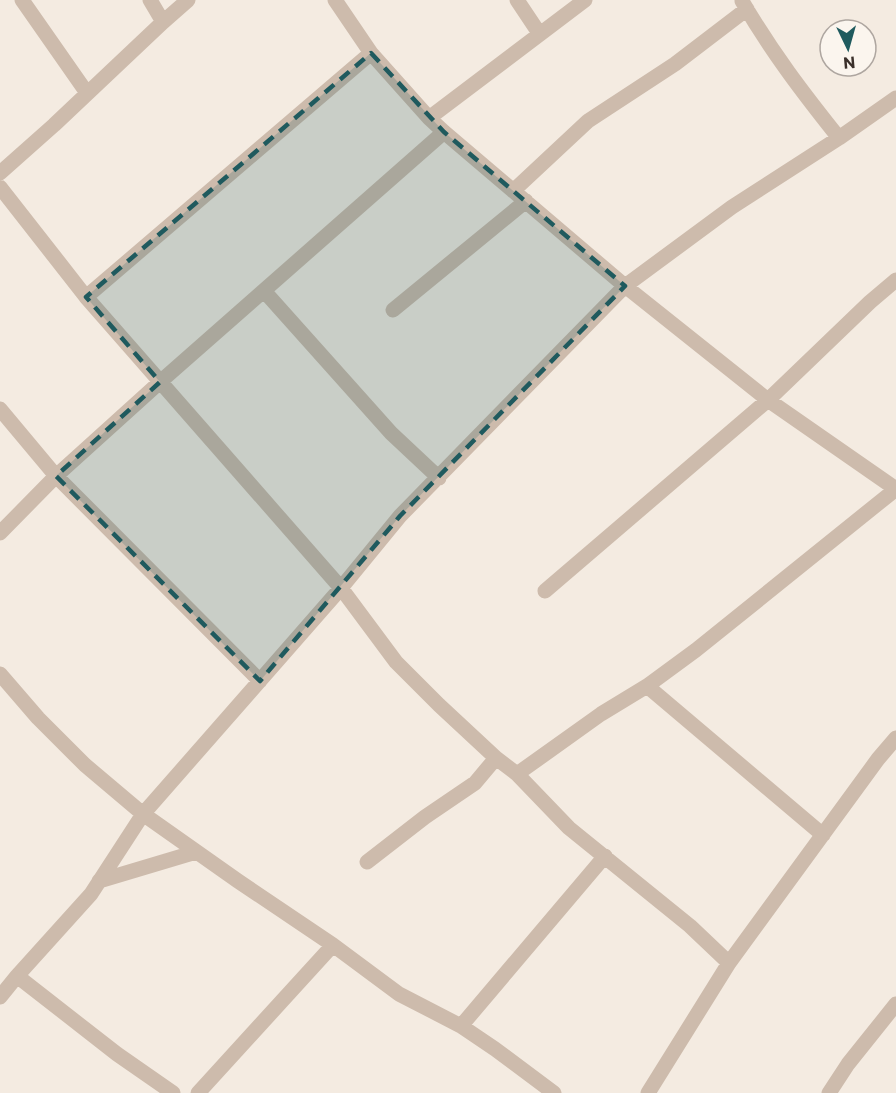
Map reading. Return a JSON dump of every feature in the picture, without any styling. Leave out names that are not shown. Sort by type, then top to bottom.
[{"type":"street","points":[[22,0],[87,93]]},
{"type":"street","points":[[150,0],[163,22]]},
{"type":"street","points":[[0,173],[54,126],[188,0]]},
{"type":"street","points":[[334,0],[371,53],[444,132],[625,286],[768,400],[896,489],[696,650],[517,774]]},
{"type":"street","points":[[517,0],[539,33]]},
{"type":"street","points":[[429,118],[585,0]]},
{"type":"street","points":[[513,191],[588,121],[675,64],[744,4],[778,58],[839,138]]},
{"type":"street","points":[[86,297],[371,53]]},
{"type":"street","points":[[0,996],[91,894],[143,814],[341,588],[400,516],[625,286],[732,207],[896,98]]},
{"type":"street","points":[[0,533],[56,476],[160,382],[444,132]]},
{"type":"street","points":[[0,187],[86,297],[341,588],[396,662],[496,758],[517,774],[569,828],[690,926],[729,963]]},
{"type":"street","points":[[393,310],[526,201]]},
{"type":"street","points":[[545,591],[768,400],[896,280]]},
{"type":"street","points":[[265,291],[391,433],[439,478]]},
{"type":"street","points":[[0,409],[56,476],[260,681]]},
{"type":"street","points":[[0,674],[38,718],[85,765],[143,814],[333,945],[399,994],[461,1026],[554,1093]]},
{"type":"street","points":[[647,686],[823,835]]},
{"type":"street","points":[[648,1093],[729,963],[878,759],[896,738]]},
{"type":"street","points":[[367,861],[475,783],[496,758]]},
{"type":"street","points":[[99,881],[196,852]]},
{"type":"street","points":[[461,1026],[605,856]]},
{"type":"street","points":[[198,1093],[333,945]]},
{"type":"street","points":[[17,976],[117,1054],[173,1093]]},
{"type":"street","points":[[829,1093],[848,1064],[896,1004]]},
{"type":"highlighted area","points":[[371,53],[444,132],[625,286],[400,516],[260,681],[56,476],[160,382],[86,297]]}]
